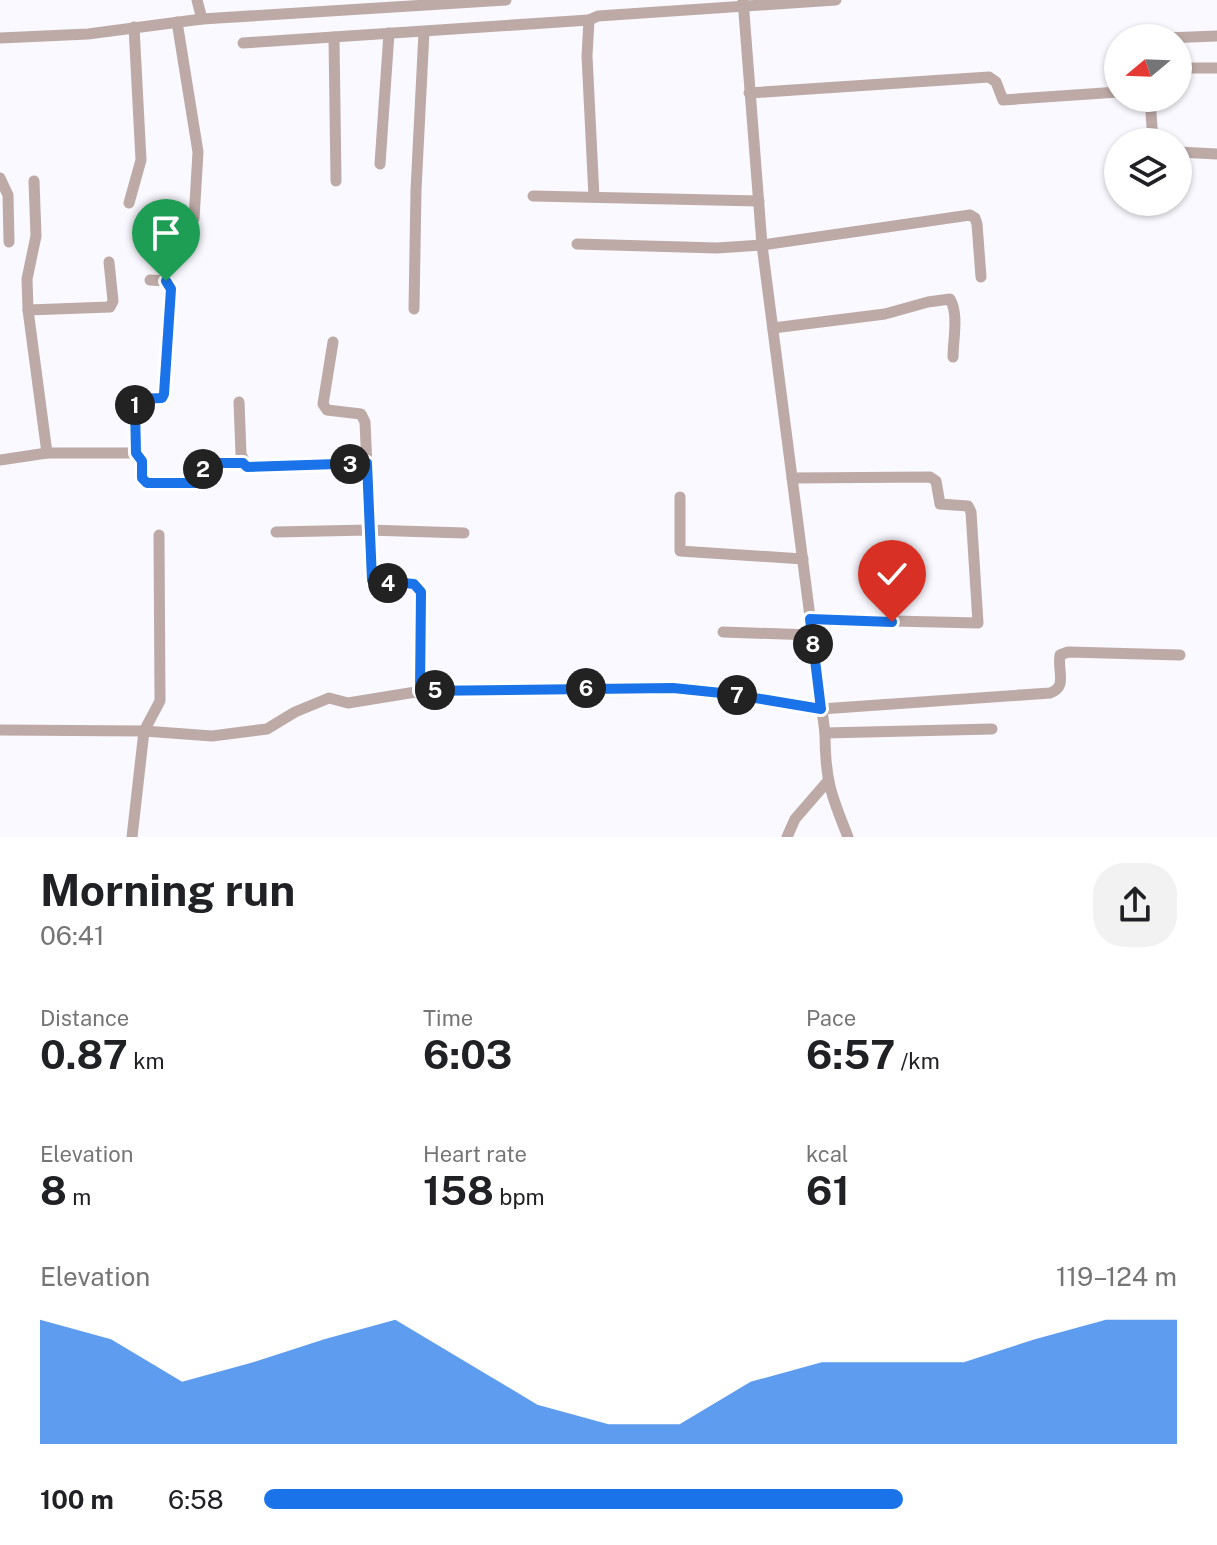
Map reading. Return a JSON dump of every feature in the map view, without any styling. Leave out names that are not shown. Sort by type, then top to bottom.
[{"type":"street","points":[[197,0],[202,19]]},
{"type":"street","points":[[0,38],[88,34],[202,19],[364,4],[404,2],[412,7],[506,0]]},
{"type":"street","points":[[243,43],[589,20],[598,16],[743,3],[836,0]]},
{"type":"street","points":[[743,3],[762,245],[825,733],[827,782],[848,837]]},
{"type":"street","points":[[589,20],[587,56],[594,197]]},
{"type":"street","points":[[177,22],[198,152],[194,219]]},
{"type":"street","points":[[129,203],[141,160],[134,27]]},
{"type":"street","points":[[414,309],[424,32]]},
{"type":"street","points":[[380,164],[389,33]]},
{"type":"street","points":[[1192,37],[1217,36]]},
{"type":"street","points":[[334,37],[336,181]]},
{"type":"street","points":[[1192,68],[1217,68]]},
{"type":"street","points":[[749,93],[989,77],[996,82],[1003,100],[1104,93]]},
{"type":"street","points":[[1192,153],[1217,154]]},
{"type":"street","points":[[0,178],[8,195],[9,242]]},
{"type":"street","points":[[34,181],[36,236],[27,279],[28,310],[47,453]]},
{"type":"street","points":[[533,196],[759,201]]},
{"type":"street","points":[[577,244],[699,249],[762,245],[970,215],[977,224],[981,277]]},
{"type":"street","points":[[28,310],[110,307],[113,301],[109,262]]},
{"type":"street","points":[[150,280],[166,281],[171,289],[162,398],[135,401],[136,453],[142,461],[142,478],[147,483],[199,483],[203,480],[203,468],[207,464],[243,463]]},
{"type":"street","points":[[773,328],[885,314],[950,299],[954,304],[953,357]]},
{"type":"street","points":[[333,342],[323,404],[327,410],[363,416],[372,580],[414,584],[421,592],[420,691]]},
{"type":"street","points":[[239,402],[243,463],[247,467],[367,463]]},
{"type":"street","points":[[0,460],[47,453],[136,453]]},
{"type":"street","points":[[792,478],[930,477],[936,481],[940,504],[968,506],[971,512],[978,623],[810,619]]},
{"type":"street","points":[[680,497],[680,551],[803,559]]},
{"type":"street","points":[[276,532],[368,530],[464,533]]},
{"type":"street","points":[[132,837],[144,731],[160,701],[159,535]]},
{"type":"street","points":[[723,632],[812,635]]},
{"type":"street","points":[[0,730],[144,731],[212,736],[267,729],[295,712],[329,698],[348,703],[420,691],[673,688],[821,709],[1050,693],[1057,691],[1061,684],[1060,655],[1068,652],[1180,655]]},
{"type":"street","points":[[825,733],[992,729]]},
{"type":"street","points":[[787,837],[795,819],[827,782]]},
{"type":"route","points":[[166,281],[171,289],[164,394],[162,398],[135,401],[136,453],[142,461],[142,478],[147,483],[199,483],[203,480],[203,468],[211,463],[243,463],[247,467],[367,463],[372,580],[377,583],[414,584],[421,592],[420,691],[673,688],[821,709],[810,619],[892,622]]}]
